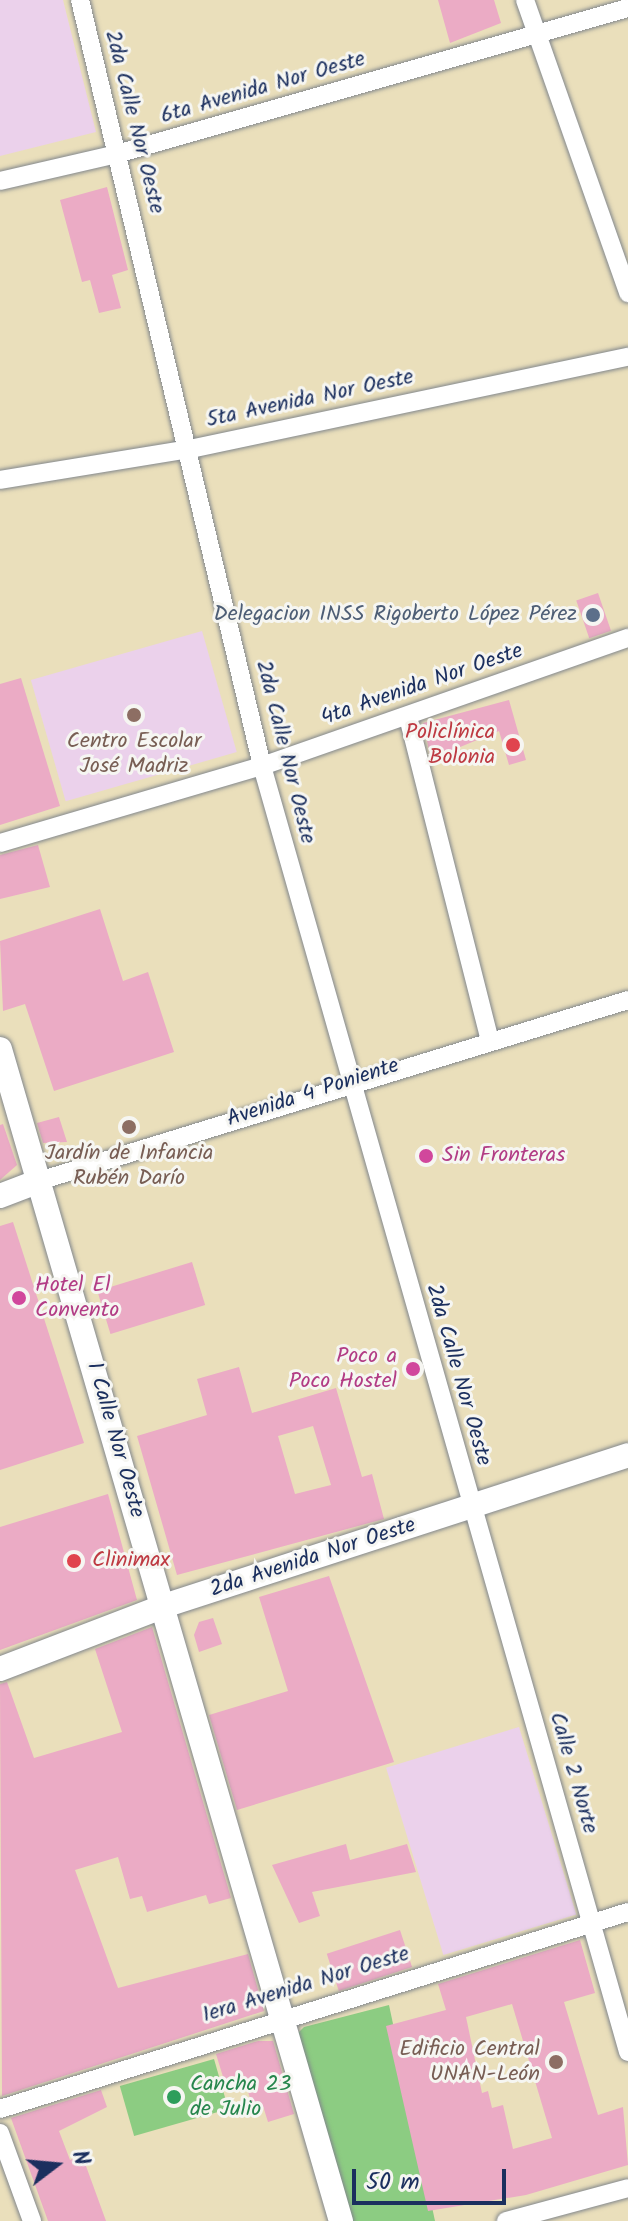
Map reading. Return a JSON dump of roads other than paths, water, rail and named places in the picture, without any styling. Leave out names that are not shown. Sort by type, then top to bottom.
[{"type":"street","name":"2da Calle Nor Oeste","points":[[80,0],[190,449],[262,766],[347,1082],[472,1507]]},
{"type":"street","points":[[525,0],[628,293]]},
{"type":"street","name":"6ta Avenida Nor Oeste","points":[[0,181],[117,154],[628,8]]},
{"type":"street","name":"5ta Avenida Nor Oeste","points":[[0,480],[190,449],[628,357]]},
{"type":"street","name":"4ta Avenida Nor Oeste","points":[[0,843],[262,766],[628,638]]},
{"type":"street","points":[[408,717],[489,1038]]},
{"type":"street","name":"Avenida 4 Poniente","points":[[0,1196],[347,1082],[489,1038],[628,1000]]},
{"type":"street","name":"1 Calle Nor Oeste","points":[[0,1049],[341,2221]]},
{"type":"street","name":"2da Avenida Nor Oeste","points":[[0,1669],[164,1606],[628,1455]]},
{"type":"street","name":"Calle 2 Norte","points":[[472,1507],[628,2052]]},
{"type":"street","name":"1era Avenida Nor Oeste","points":[[0,2109],[283,2015],[628,1912]]},
{"type":"street","points":[[0,2133],[32,2221]]},
{"type":"street","points":[[506,2221],[628,2188]]},
{"type":"place","name":"Delegacion INSS Rigoberto López Pérez","points":[[593,615]]},
{"type":"place","name":"Centro Escolar José Madriz","points":[[134,715]]},
{"type":"place","name":"Policlínica Bolonia","points":[[513,745]]},
{"type":"place","name":"Jardín de Infancia Rubén Darío","points":[[129,1127]]},
{"type":"place","name":"Sin Fronteras","points":[[426,1156]]},
{"type":"place","name":"Hotel El Convento","points":[[19,1298]]},
{"type":"place","name":"Poco a Poco Hostel","points":[[413,1369]]},
{"type":"place","name":"Clinimax","points":[[74,1561]]},
{"type":"place","name":"Edificio Central UNAN-León","points":[[556,2062]]},
{"type":"place","name":"Cancha 23 de Julio","points":[[174,2097]]}]
